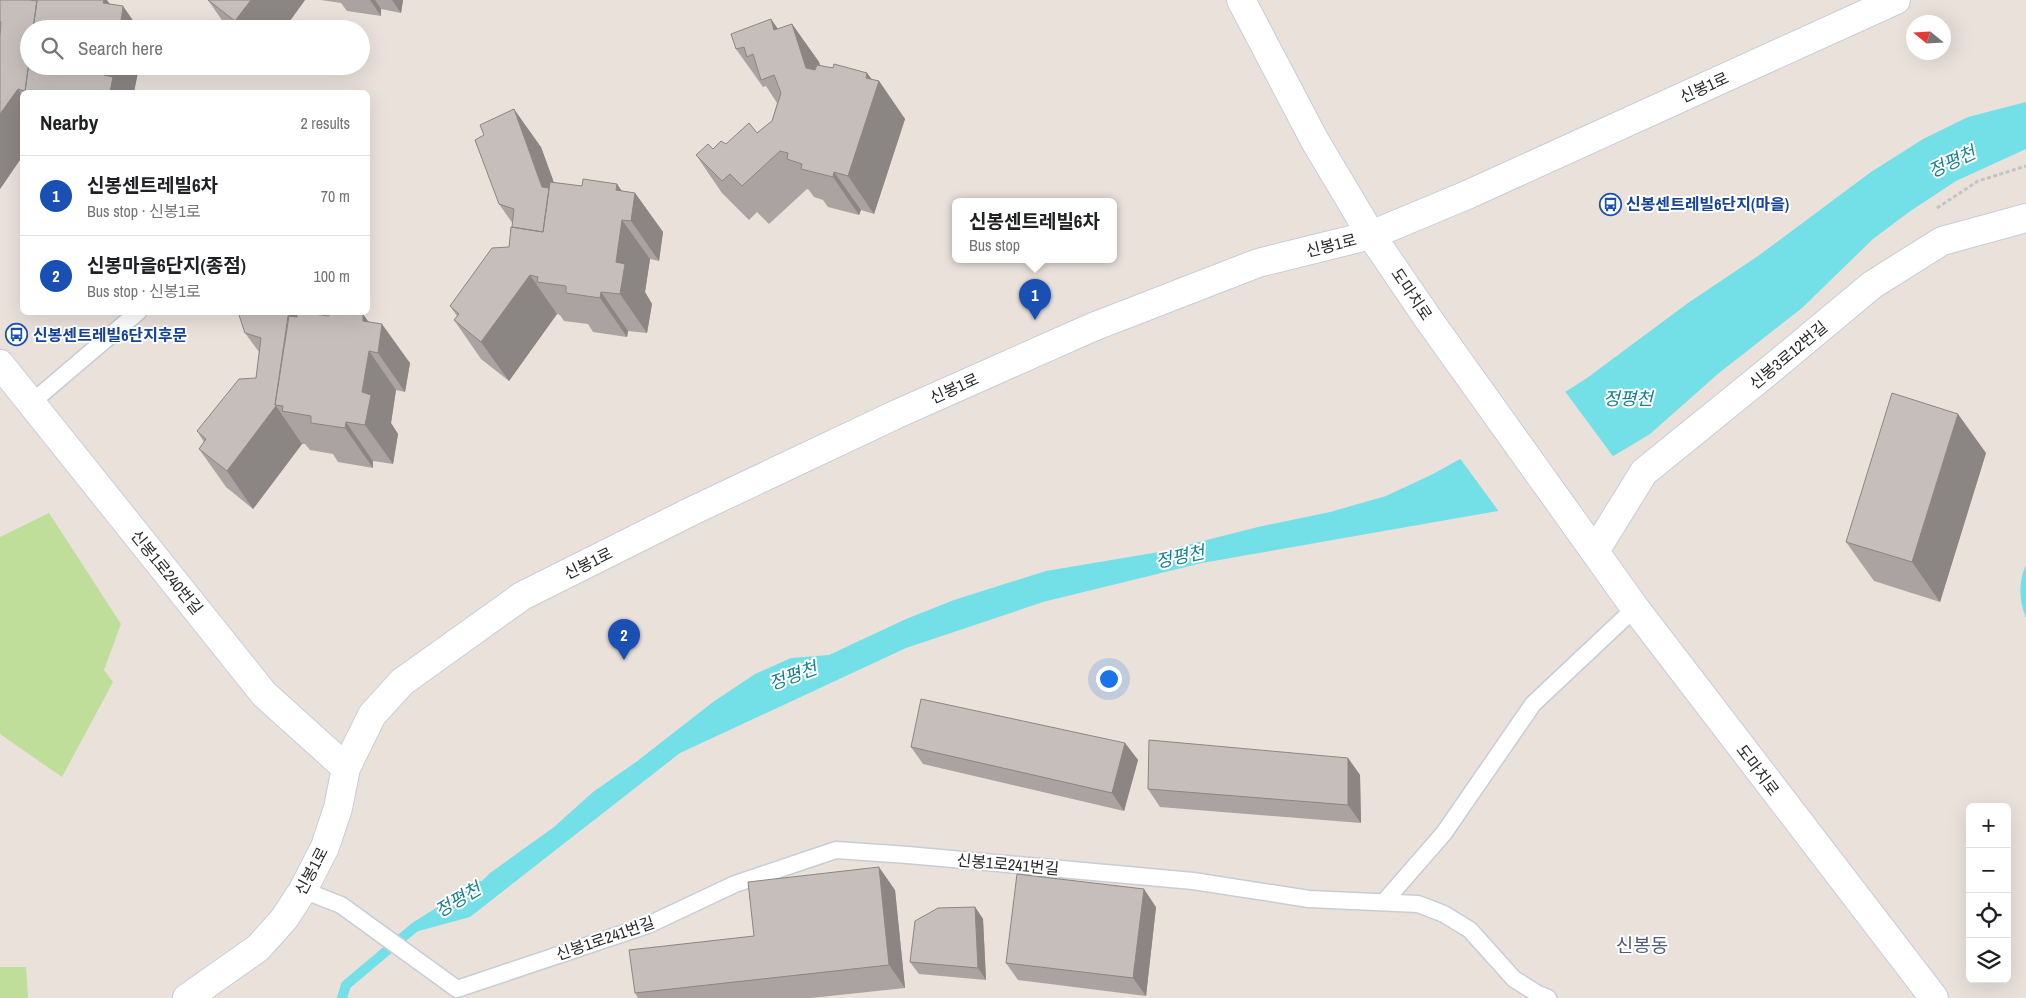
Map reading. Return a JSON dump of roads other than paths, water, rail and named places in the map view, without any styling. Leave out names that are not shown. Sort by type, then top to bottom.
[{"type":"street","name":"도마치로","points":[[1241,0],[1315,141],[1371,235],[1635,608],[1934,998]]},
{"type":"street","name":"신봉1로","points":[[187,998],[258,948],[284,919],[303,890],[325,847],[338,808],[346,768],[372,715],[402,682],[522,596],[694,510],[897,414],[1093,326],[1258,263],[1371,235],[1476,191],[1896,0]]},
{"type":"street","name":"신봉3로12번길","points":[[1590,545],[1644,472],[1872,285],[1942,240],[2026,218]]},
{"type":"street","name":"신봉1로240번길","points":[[0,364],[264,694],[346,768]]},
{"type":"lane","points":[[31,403],[134,315]]},
{"type":"lane","points":[[1384,902],[1444,833],[1533,704],[1635,608]]},
{"type":"lane","name":"신봉1로241번길","points":[[303,890],[341,905],[457,988],[648,925],[735,884],[836,850],[908,855],[1193,880],[1309,899],[1418,904],[1444,914],[1470,930],[1514,979],[1548,998]]},
{"type":"water","name":"정평천","points":[[2026,102],[2026,149],[1956,181],[1909,212],[1873,239],[1802,308],[1719,373],[1650,434],[1532,505],[1202,563],[1043,602],[906,648],[680,753],[470,917],[404,935],[458,905],[490,873],[554,827],[593,792],[636,762],[713,702],[755,674],[791,658],[829,655],[906,619],[954,600],[1046,571],[1159,552],[1258,527],[1330,512],[1386,496],[1460,459],[1587,378],[1688,303],[1758,256],[1871,172],[1923,139],[1968,117]]},
{"type":"water","points":[[2026,565],[2026,618],[2020,591],[2023,571]]},
{"type":"waterway","name":"정평천","points":[[342,998],[346,985],[415,927],[481,886]]},
{"type":"place","name":"신봉센트레빌6단지(마을)","points":[[1610,204]]},
{"type":"place","name":"신봉센트레빌6차","points":[[1035,320]]},
{"type":"place","name":"신봉센트레빌6단지후문","points":[[17,335]]},
{"type":"place","name":"신봉마을6단지(종점)","points":[[624,660]]},
{"type":"district","name":"신봉동","points":[[1642,945]]}]
